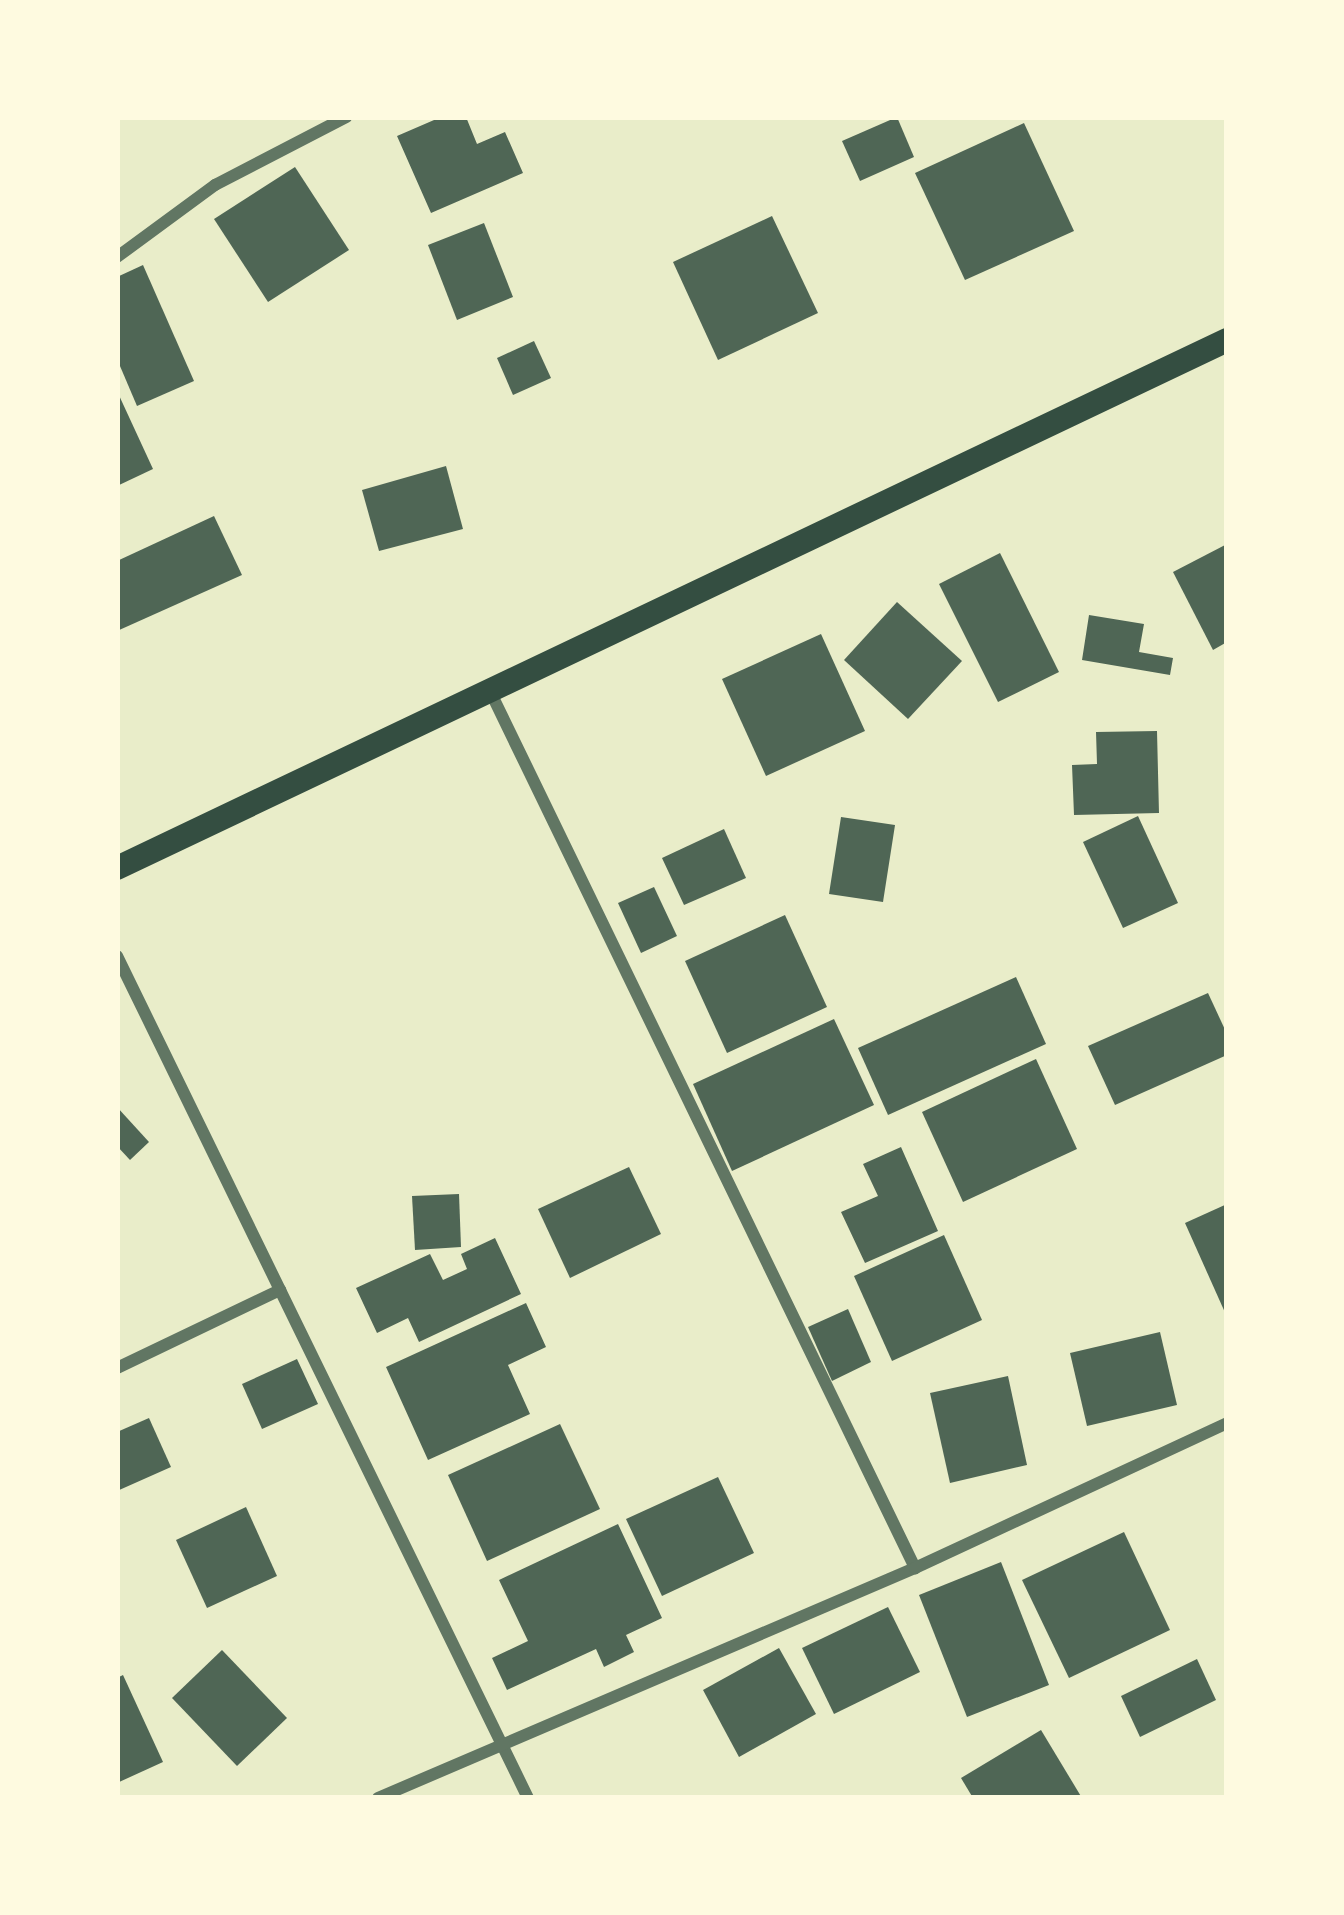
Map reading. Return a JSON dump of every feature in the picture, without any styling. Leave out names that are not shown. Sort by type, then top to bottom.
[{"type":"main road","points":[[117,868],[1227,340]]},
{"type":"street","points":[[117,257],[215,185],[346,117]]},
{"type":"street","points":[[490,691],[915,1568]]},
{"type":"street","points":[[117,956],[528,1798]]},
{"type":"street","points":[[117,1368],[280,1290]]},
{"type":"street","points":[[379,1798],[915,1568],[1227,1423]]},
{"type":"building","points":[[441,117],[466,117],[477,144],[505,132],[523,173],[431,213],[397,136]]},
{"type":"building","points":[[897,117],[914,157],[860,181],[842,141]]},
{"type":"building","points":[[1024,123],[1074,231],[965,280],[915,173]]},
{"type":"building","points":[[295,167],[349,250],[268,302],[214,219]]},
{"type":"building","points":[[772,216],[818,313],[718,360],[673,262]]},
{"type":"building","points":[[484,223],[513,297],[457,320],[428,245]]},
{"type":"building","points":[[143,265],[194,381],[137,406],[117,359],[117,277]]},
{"type":"building","points":[[534,341],[551,378],[513,395],[497,358]]},
{"type":"building","points":[[117,391],[153,469],[117,486]]},
{"type":"building","points":[[446,466],[463,529],[379,551],[362,490]]},
{"type":"building","points":[[214,516],[242,575],[117,631],[117,561]]},
{"type":"building","points":[[1227,544],[1227,642],[1213,650],[1173,572]]},
{"type":"building","points":[[1000,553],[1059,672],[998,702],[939,584]]},
{"type":"building","points":[[897,602],[962,661],[908,719],[844,660]]},
{"type":"building","points":[[1089,615],[1144,624],[1139,652],[1173,658],[1170,675],[1082,660]]},
{"type":"building","points":[[821,634],[865,731],[766,776],[722,679]]},
{"type":"building","points":[[1157,731],[1159,813],[1074,815],[1072,765],[1097,764],[1096,732]]},
{"type":"building","points":[[1138,816],[1178,903],[1123,928],[1083,842]]},
{"type":"building","points":[[841,817],[895,825],[883,902],[829,894]]},
{"type":"building","points":[[724,829],[746,878],[684,905],[662,858]]},
{"type":"building","points":[[654,887],[677,936],[641,953],[618,903]]},
{"type":"building","points":[[785,915],[827,1007],[727,1053],[685,961]]},
{"type":"building","points":[[1016,977],[1046,1044],[888,1115],[858,1048]]},
{"type":"building","points":[[1208,993],[1227,1034],[1227,1055],[1115,1105],[1088,1046]]},
{"type":"building","points":[[834,1019],[874,1105],[732,1171],[693,1084]]},
{"type":"building","points":[[1036,1059],[1077,1149],[963,1202],[922,1112]]},
{"type":"building","points":[[117,1107],[149,1142],[130,1160],[117,1146]]},
{"type":"building","points":[[901,1147],[938,1231],[865,1263],[841,1212],[878,1196],[863,1164]]},
{"type":"building","points":[[629,1167],[661,1234],[570,1278],[538,1209]]},
{"type":"building","points":[[459,1194],[461,1247],[415,1250],[412,1196]]},
{"type":"building","points":[[1227,1204],[1227,1317],[1185,1223]]},
{"type":"building","points":[[944,1235],[982,1320],[892,1361],[854,1276]]},
{"type":"building","points":[[495,1238],[521,1294],[419,1342],[408,1318],[377,1333],[356,1288],[430,1254],[443,1280],[467,1269],[461,1254]]},
{"type":"building","points":[[526,1303],[546,1347],[508,1365],[530,1414],[428,1460],[386,1367]]},
{"type":"building","points":[[848,1309],[871,1362],[832,1381],[808,1327]]},
{"type":"building","points":[[1160,1332],[1177,1405],[1087,1426],[1070,1353]]},
{"type":"building","points":[[297,1359],[318,1404],[262,1429],[242,1384]]},
{"type":"building","points":[[1008,1376],[1027,1465],[950,1483],[930,1393]]},
{"type":"building","points":[[149,1418],[171,1467],[117,1491],[117,1432]]},
{"type":"building","points":[[560,1424],[600,1509],[487,1561],[448,1475]]},
{"type":"building","points":[[718,1477],[754,1553],[662,1596],[626,1519]]},
{"type":"building","points":[[246,1507],[277,1576],[207,1608],[176,1540]]},
{"type":"building","points":[[618,1524],[662,1618],[626,1635],[634,1652],[604,1667],[596,1649],[507,1690],[492,1658],[528,1641],[499,1580]]},
{"type":"building","points":[[1124,1532],[1170,1630],[1069,1678],[1022,1580]]},
{"type":"building","points":[[1001,1562],[1049,1685],[967,1717],[919,1595]]},
{"type":"building","points":[[888,1607],[920,1672],[834,1714],[802,1648]]},
{"type":"building","points":[[779,1648],[816,1714],[739,1757],[703,1690]]},
{"type":"building","points":[[222,1650],[287,1718],[237,1766],[172,1698]]},
{"type":"building","points":[[1197,1659],[1216,1700],[1140,1737],[1121,1696]]},
{"type":"building","points":[[123,1675],[163,1762],[117,1783],[117,1678]]},
{"type":"building","points":[[1041,1730],[1082,1798],[973,1798],[961,1778]]}]
